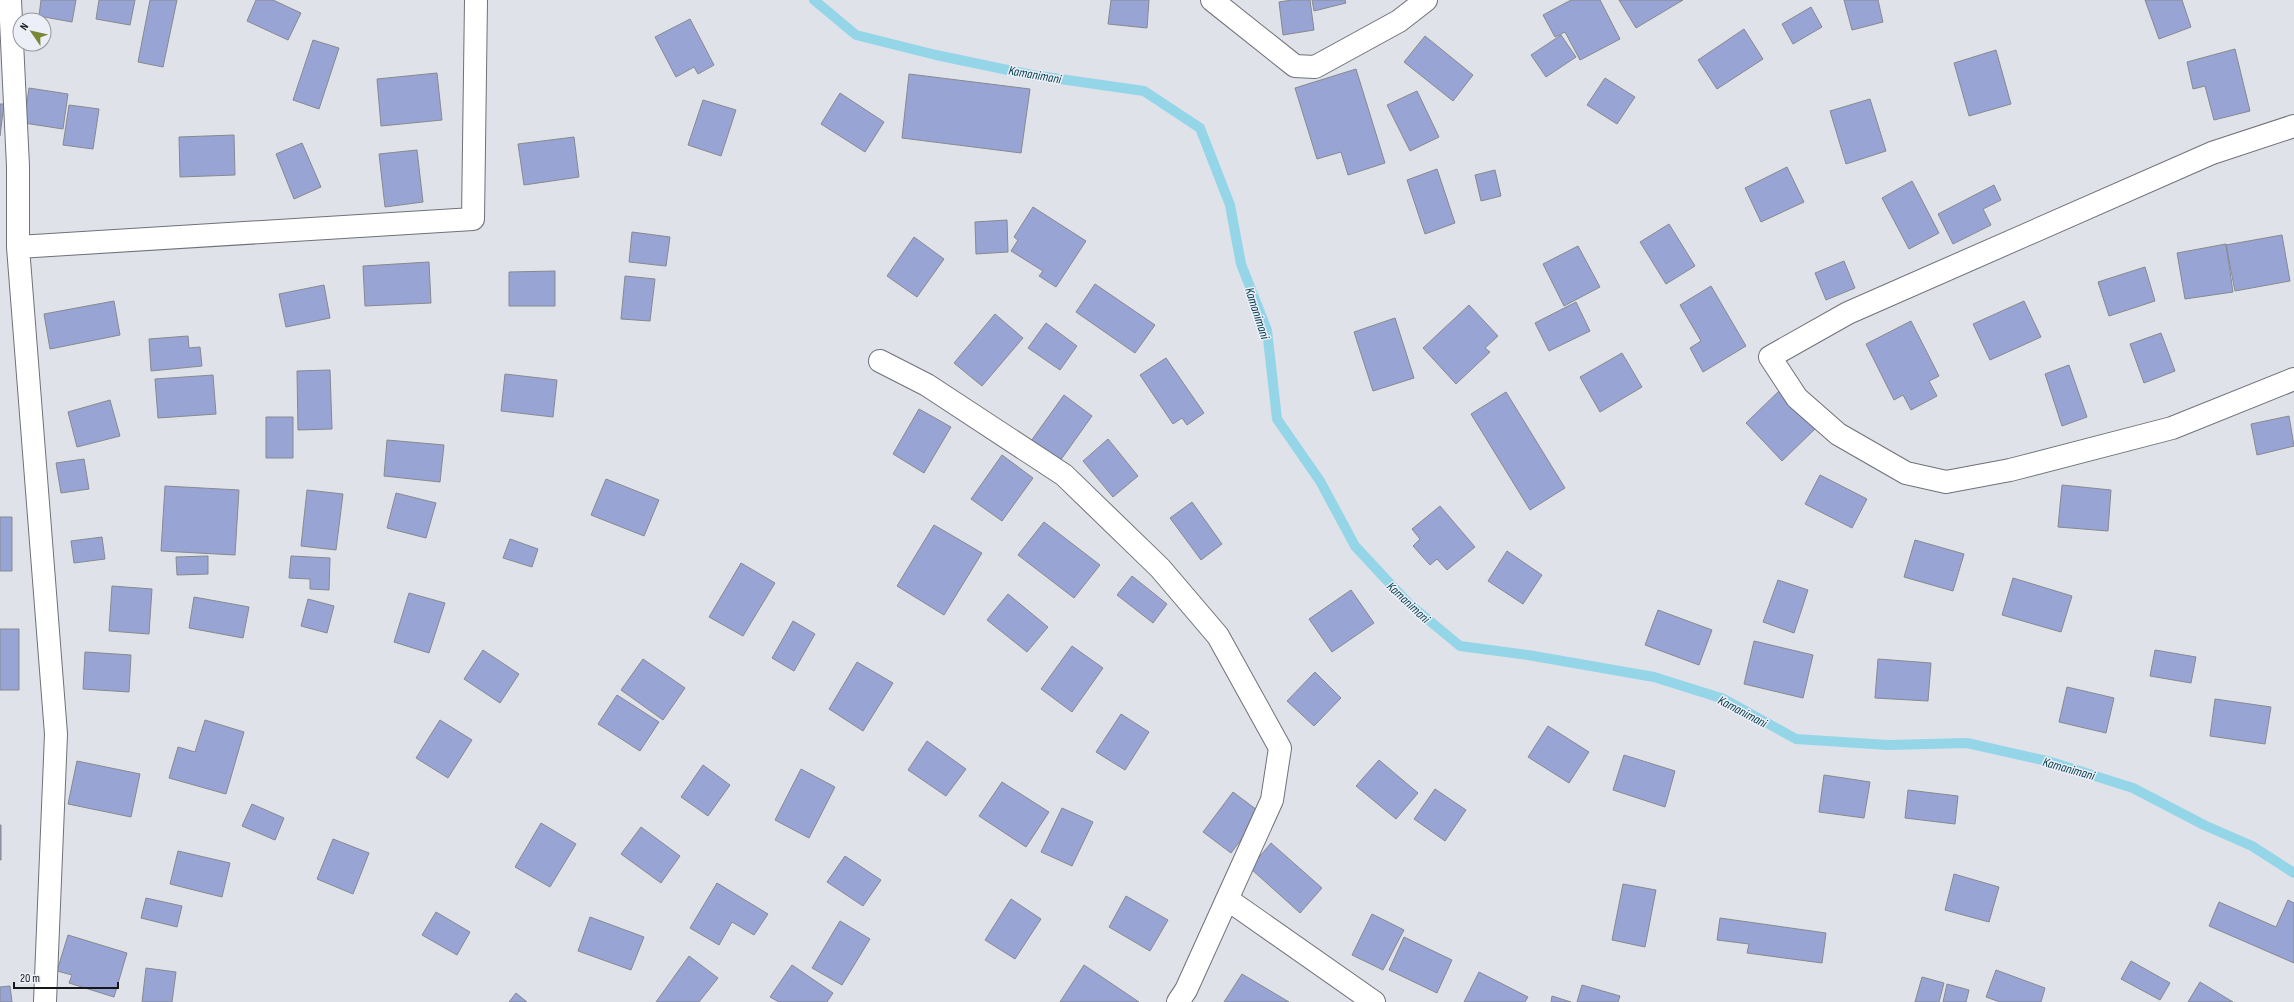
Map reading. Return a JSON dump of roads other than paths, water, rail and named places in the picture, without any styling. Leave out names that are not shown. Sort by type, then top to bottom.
[{"type":"street","points":[[10,0],[18,166],[18,247],[56,734],[45,1002]]},
{"type":"street","points":[[18,247],[473,219],[476,0]]},
{"type":"street","points":[[1212,0],[1295,66],[1315,67],[1399,21],[1426,0]]},
{"type":"street","points":[[2294,126],[2212,153],[1906,287],[1848,313],[1770,357],[1797,398],[1838,434],[1906,473],[1946,482],[2010,470],[2172,428],[2294,379]]},
{"type":"street","points":[[880,361],[927,385],[1064,475],[1160,568],[1218,636],[1280,748],[1272,800],[1186,990],[1178,1002]]},
{"type":"street","points":[[1227,899],[1374,1002]]},
{"type":"waterway","name":"Kamanimani","points":[[814,0],[856,35],[936,55],[1032,75],[1144,91],[1200,128],[1230,205],[1241,264],[1267,330],[1277,419],[1320,481],[1355,546],[1408,603],[1460,646],[1528,655],[1654,677],[1724,699],[1796,739],[1888,745],[1967,743],[2051,762],[2133,788],[2204,825],[2252,846],[2294,873]]}]
